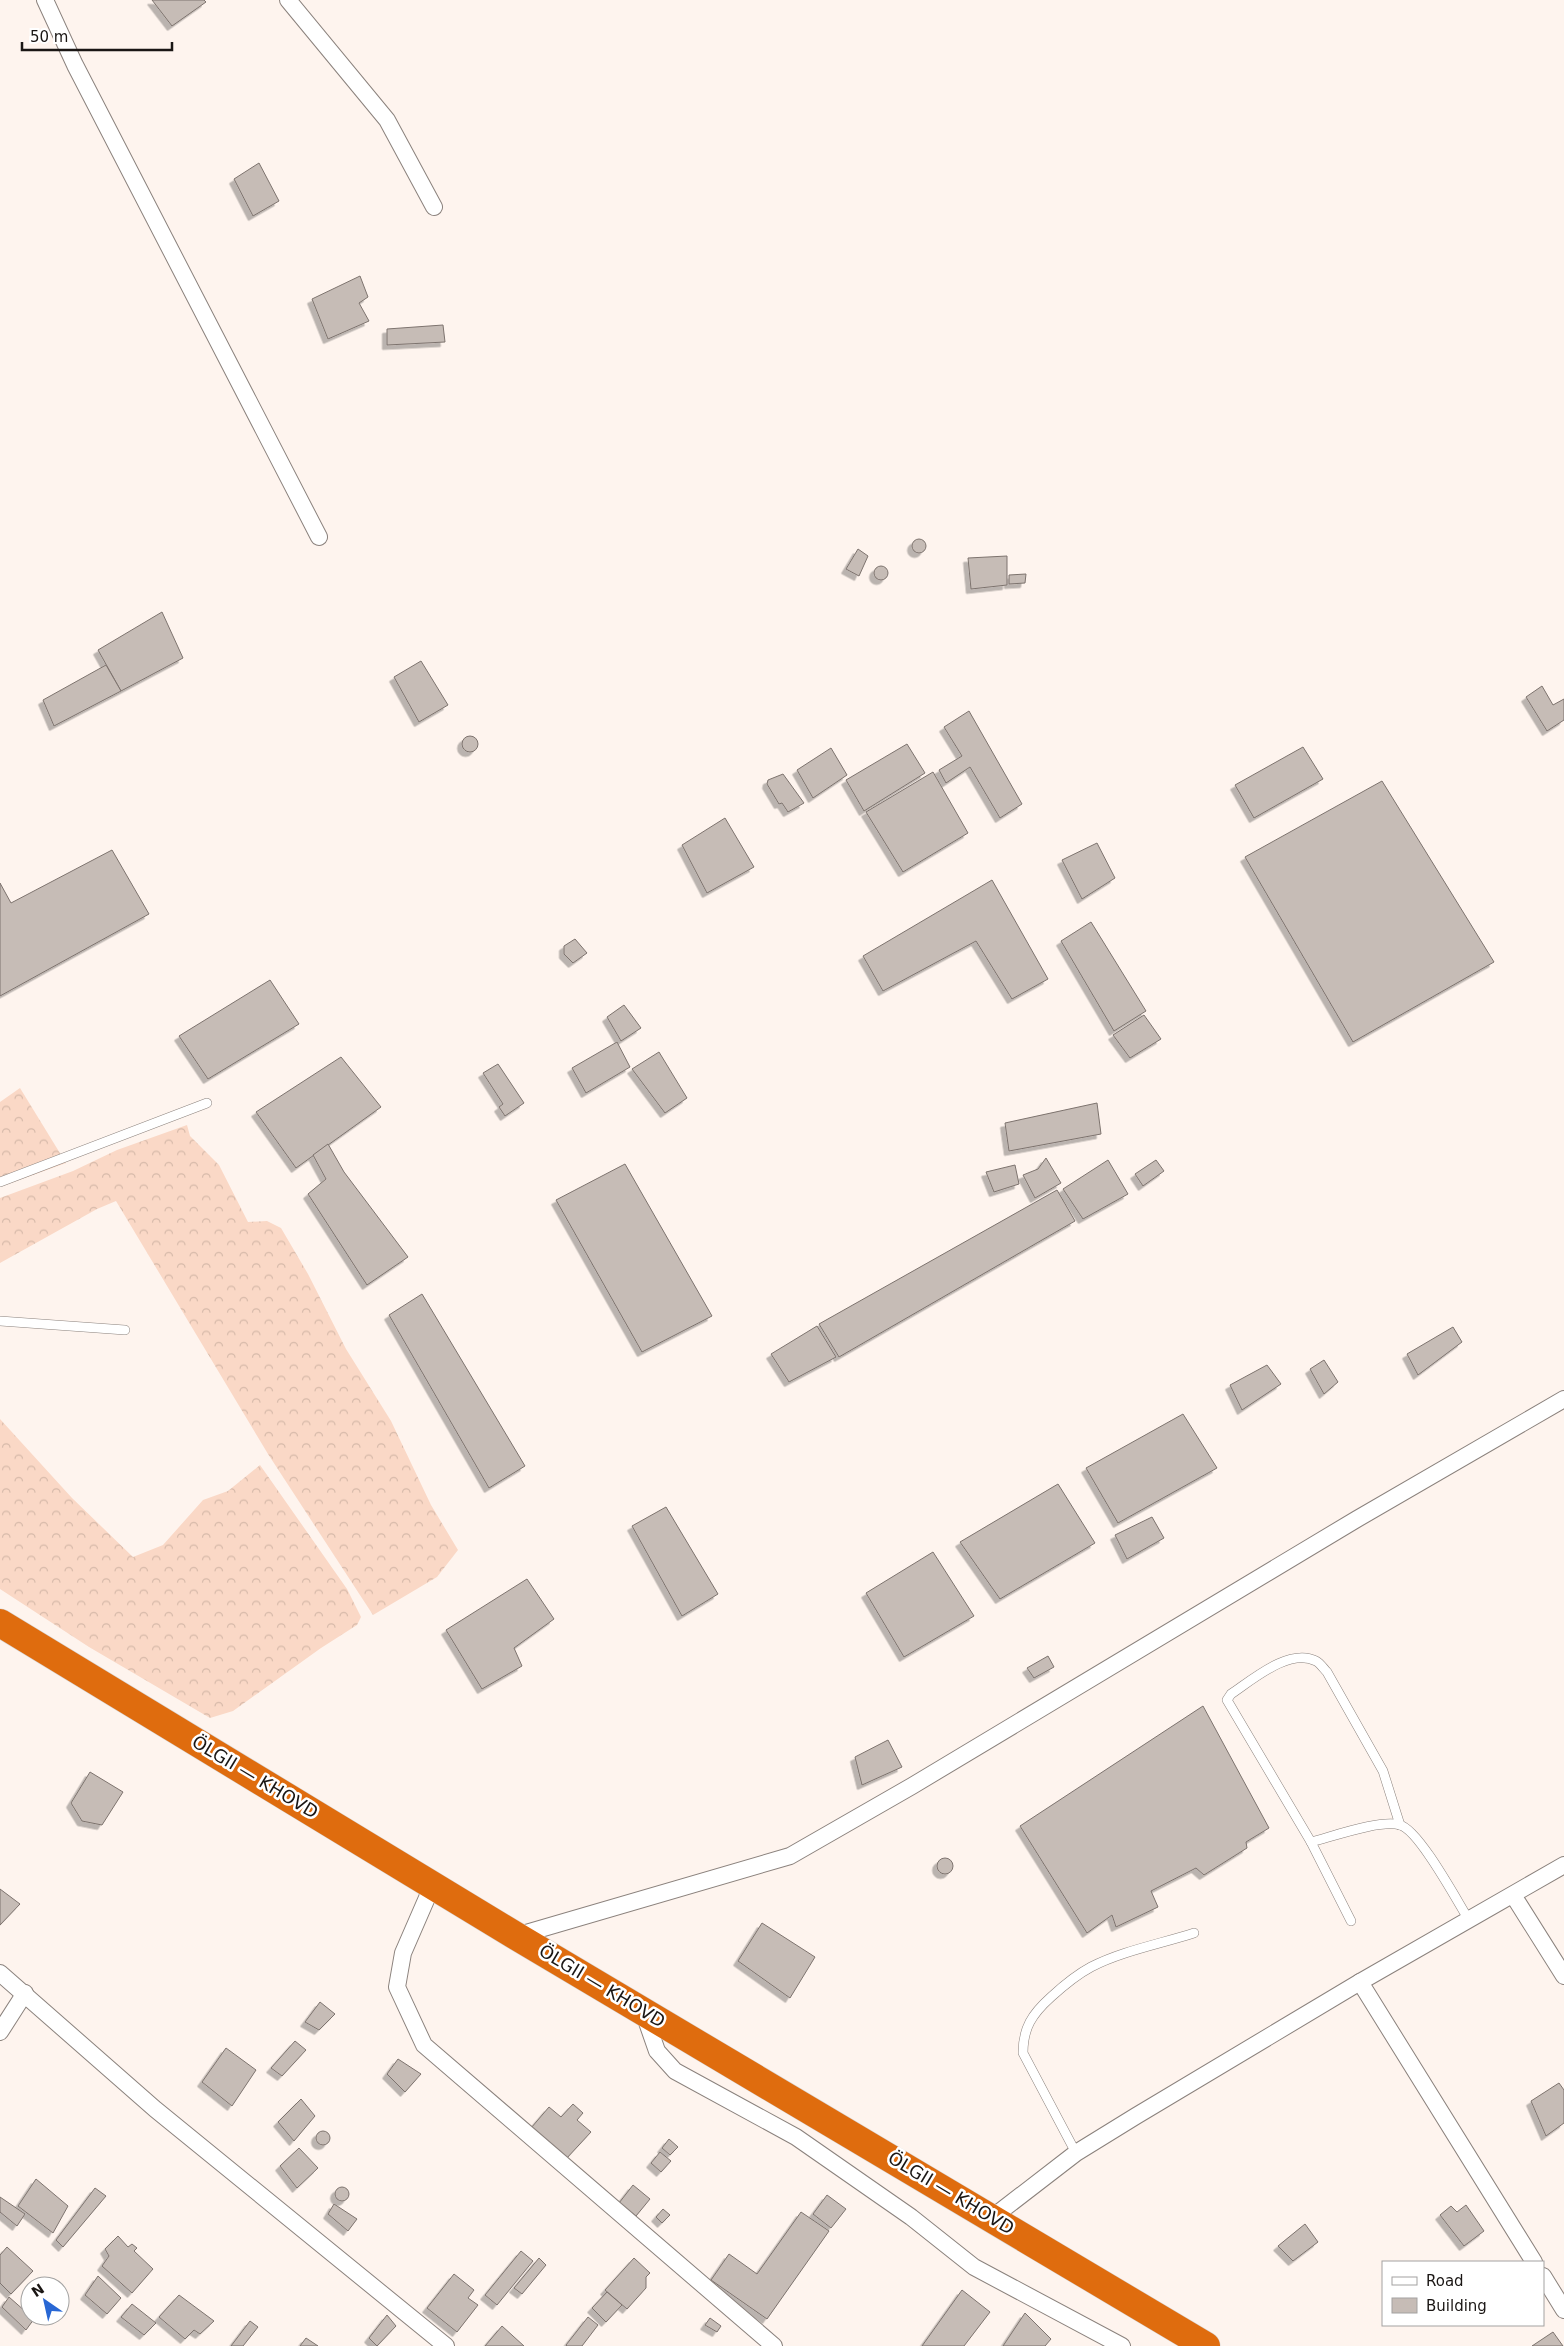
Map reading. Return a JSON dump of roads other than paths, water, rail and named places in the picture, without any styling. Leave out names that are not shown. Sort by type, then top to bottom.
[{"type":"highway","name":"ÖLGII — KHOVD","points":[[0,1623],[516,1936],[992,2217],[1206,2346]]},
{"type":"street","points":[[45,0],[75,65],[319,537]]},
{"type":"street","points":[[288,0],[387,120],[434,207]]},
{"type":"street","points":[[516,1936],[790,1856],[912,1786],[1357,1519],[1564,1399]]},
{"type":"street","points":[[992,2217],[1076,2153],[1360,1982],[1564,1865]]},
{"type":"street","points":[[433,1884],[403,1953],[397,1987],[424,2045],[774,2346]]},
{"type":"street","points":[[1513,1895],[1564,1976]]},
{"type":"street","points":[[0,1973],[155,2109],[446,2346]]},
{"type":"street","points":[[1360,1982],[1533,2261]]},
{"type":"street","points":[[0,2032],[25,1993]]},
{"type":"street","points":[[643,2010],[657,2051],[675,2071],[796,2137],[911,2217],[974,2267],[1122,2346]]},
{"type":"street","points":[[1544,2278],[1564,2310]]},
{"type":"lane","points":[[0,1182],[207,1103]]},
{"type":"lane","points":[[0,1321],[125,1330]]},
{"type":"lane","points":[[1351,1921],[1311,1842],[1228,1700],[1231,1694],[1284,1660],[1299,1657],[1316,1661],[1327,1672],[1383,1771],[1400,1825]]},
{"type":"lane","points":[[1311,1842],[1366,1826],[1400,1825],[1416,1834],[1468,1920]]},
{"type":"lane","points":[[1076,2153],[1023,2053],[1026,2026],[1032,2015],[1067,1983],[1091,1967],[1194,1933]]}]
